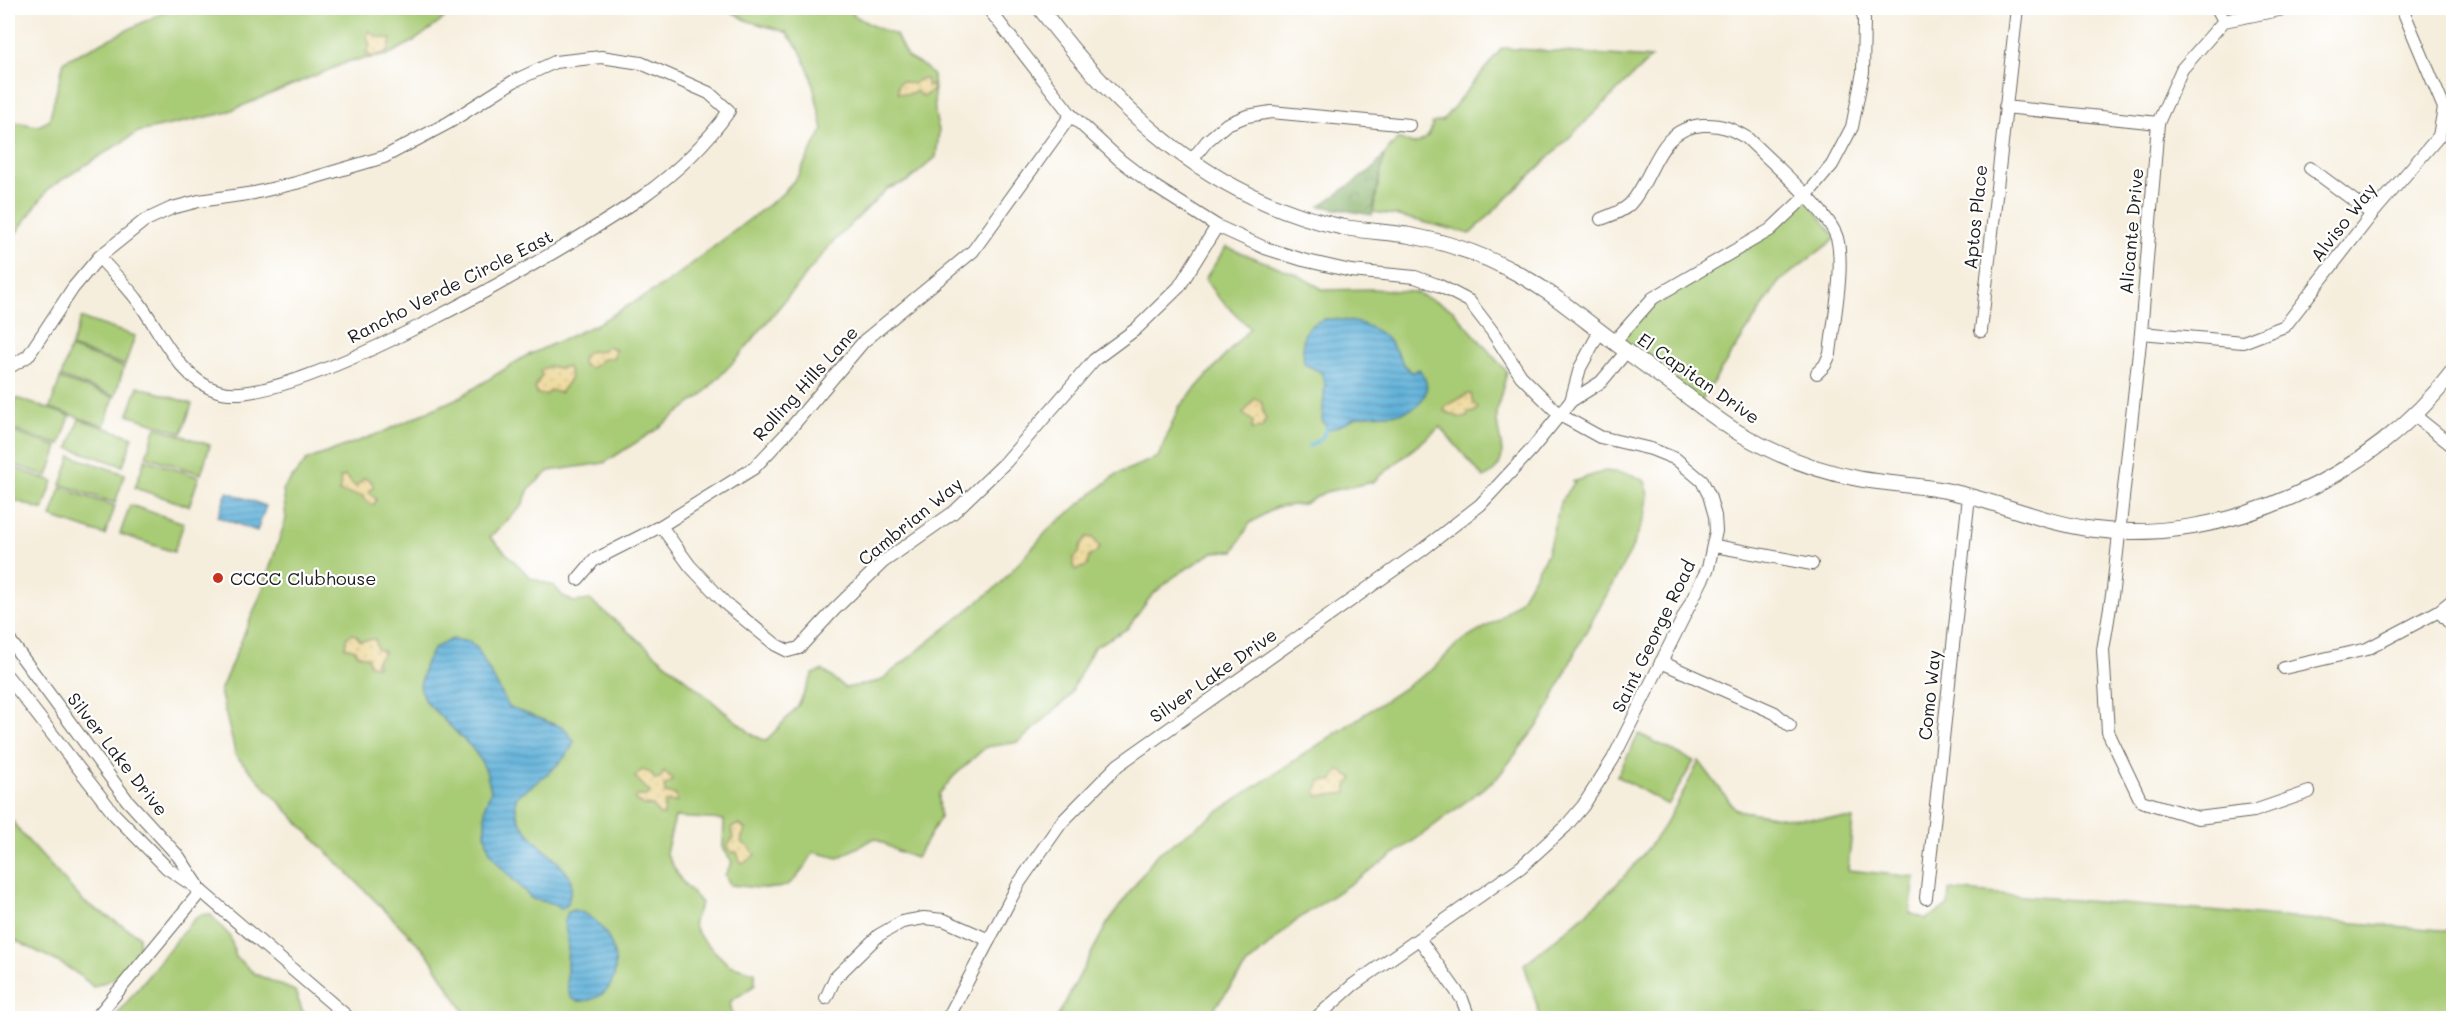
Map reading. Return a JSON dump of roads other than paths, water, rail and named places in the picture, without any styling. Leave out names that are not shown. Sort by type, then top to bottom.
[{"type":"street","name":"Saint George Road","points":[[988,8],[1071,115],[1137,173],[1217,226],[1265,248],[1351,271],[1415,278],[1440,286],[1468,301],[1492,331],[1521,376],[1560,415],[1600,437],[1662,452],[1688,468],[1702,481],[1710,495],[1715,516],[1714,546],[1708,568],[1613,759],[1583,806],[1566,826],[1521,867],[1353,985],[1316,1018]]},
{"type":"street","name":"El Capitan Drive","points":[[1040,8],[1089,71],[1116,99],[1160,138],[1191,161],[1259,199],[1304,217],[1344,227],[1431,240],[1481,256],[1529,279],[1735,431],[1772,451],[1832,473],[1969,496],[2044,520],[2086,528],[2154,530],[2193,526],[2239,515],[2290,497],[2333,476],[2374,451],[2415,416],[2454,370]]},
{"type":"street","points":[[1572,401],[1601,382],[1620,347],[1653,298],[1770,230],[1805,197],[1832,165],[1852,127],[1863,72],[1864,19],[1861,8]]},
{"type":"street","name":"Aptos Place","points":[[1982,331],[2017,8]]},
{"type":"street","points":[[2217,8],[2224,21],[2289,8]]},
{"type":"street","name":"Alviso Way","points":[[2140,333],[2243,342],[2285,326],[2372,214],[2439,136],[2444,108],[2402,8]]},
{"type":"street","name":"Alicante Drive","points":[[2224,21],[2182,69],[2158,123],[2120,530],[2103,650],[2108,732],[2141,801],[2198,818],[2254,811],[2309,792]]},
{"type":"street","name":"Rancho Verde Circle East","points":[[601,57],[641,63],[709,93],[729,111],[684,163],[643,196],[556,252],[403,334],[296,380],[260,391],[239,395],[220,392],[194,379],[187,373],[136,299],[99,257],[144,221],[171,208],[296,183],[384,157],[448,123],[514,81],[555,62],[601,57]]},
{"type":"street","points":[[2005,107],[2158,123]]},
{"type":"street","points":[[1191,161],[1207,141],[1227,124],[1247,116],[1271,112],[1409,125]]},
{"type":"street","name":"Rolling Hills Lane","points":[[578,579],[594,560],[661,526],[754,468],[864,341],[973,251],[1071,115]]},
{"type":"street","points":[[1601,219],[1618,213],[1630,204],[1667,142],[1680,132],[1695,126],[1715,125],[1732,129],[1747,138],[1825,216],[1836,238],[1840,263],[1830,354],[1818,373]]},
{"type":"street","points":[[2310,168],[2372,214]]},
{"type":"street","name":"Cambrian Way","points":[[661,526],[690,566],[726,604],[776,645],[788,651],[799,648],[883,562],[954,512],[1006,462],[1094,360],[1136,329],[1179,287],[1217,226]]},
{"type":"street","points":[[8,368],[28,356],[74,288],[99,257]]},
{"type":"street","points":[[1572,401],[1580,368],[1600,331]]},
{"type":"street","name":"Silver Lake Drive","points":[[948,1018],[1019,883],[1061,824],[1118,765],[1422,550],[1480,505],[1572,401]]},
{"type":"street","points":[[2415,416],[2454,447]]},
{"type":"street","name":"Como Way","points":[[1926,898],[1969,496]]},
{"type":"street","points":[[1714,546],[1812,564]]},
{"type":"street","points":[[2284,668],[2367,649],[2439,611],[2454,599]]},
{"type":"street","points":[[2439,611],[2454,628]]},
{"type":"street","name":"Silver Lake Drive","points":[[8,638],[127,800],[180,857],[201,891]]},
{"type":"street","points":[[1661,662],[1775,713],[1790,726]]},
{"type":"street","name":"Silver Lake Drive","points":[[8,677],[114,814],[167,868],[201,891],[349,1018]]},
{"type":"street","points":[[96,1018],[201,891]]},
{"type":"street","points":[[826,998],[834,978],[879,935],[902,922],[924,918],[944,920],[989,940]]},
{"type":"street","points":[[1420,940],[1462,999],[1469,1018]]},
{"type":"water","points":[[1325,319],[1360,323],[1384,336],[1408,370],[1412,373],[1419,369],[1423,375],[1427,388],[1420,403],[1405,412],[1362,416],[1328,429],[1322,420],[1325,384],[1321,372],[1304,364],[1303,348],[1306,331],[1310,326]]},
{"type":"water","points":[[227,492],[266,506],[257,531],[218,517]]},
{"type":"water","points":[[452,639],[469,642],[477,648],[509,707],[564,728],[574,741],[566,756],[558,764],[517,796],[516,808],[519,819],[526,830],[569,876],[571,886],[568,904],[561,909],[551,903],[532,899],[499,865],[489,850],[485,834],[485,806],[491,791],[486,771],[472,748],[424,700],[420,686],[425,664],[434,648]]},
{"type":"water","points":[[573,910],[588,915],[600,926],[609,940],[614,955],[615,971],[610,985],[600,996],[581,1001],[571,997],[567,984],[568,941],[564,924],[568,912]]},
{"type":"waterway","points":[[1309,446],[1321,439],[1329,425]]},
{"type":"place","name":"CCCC Clubhouse","points":[[218,578]]}]
